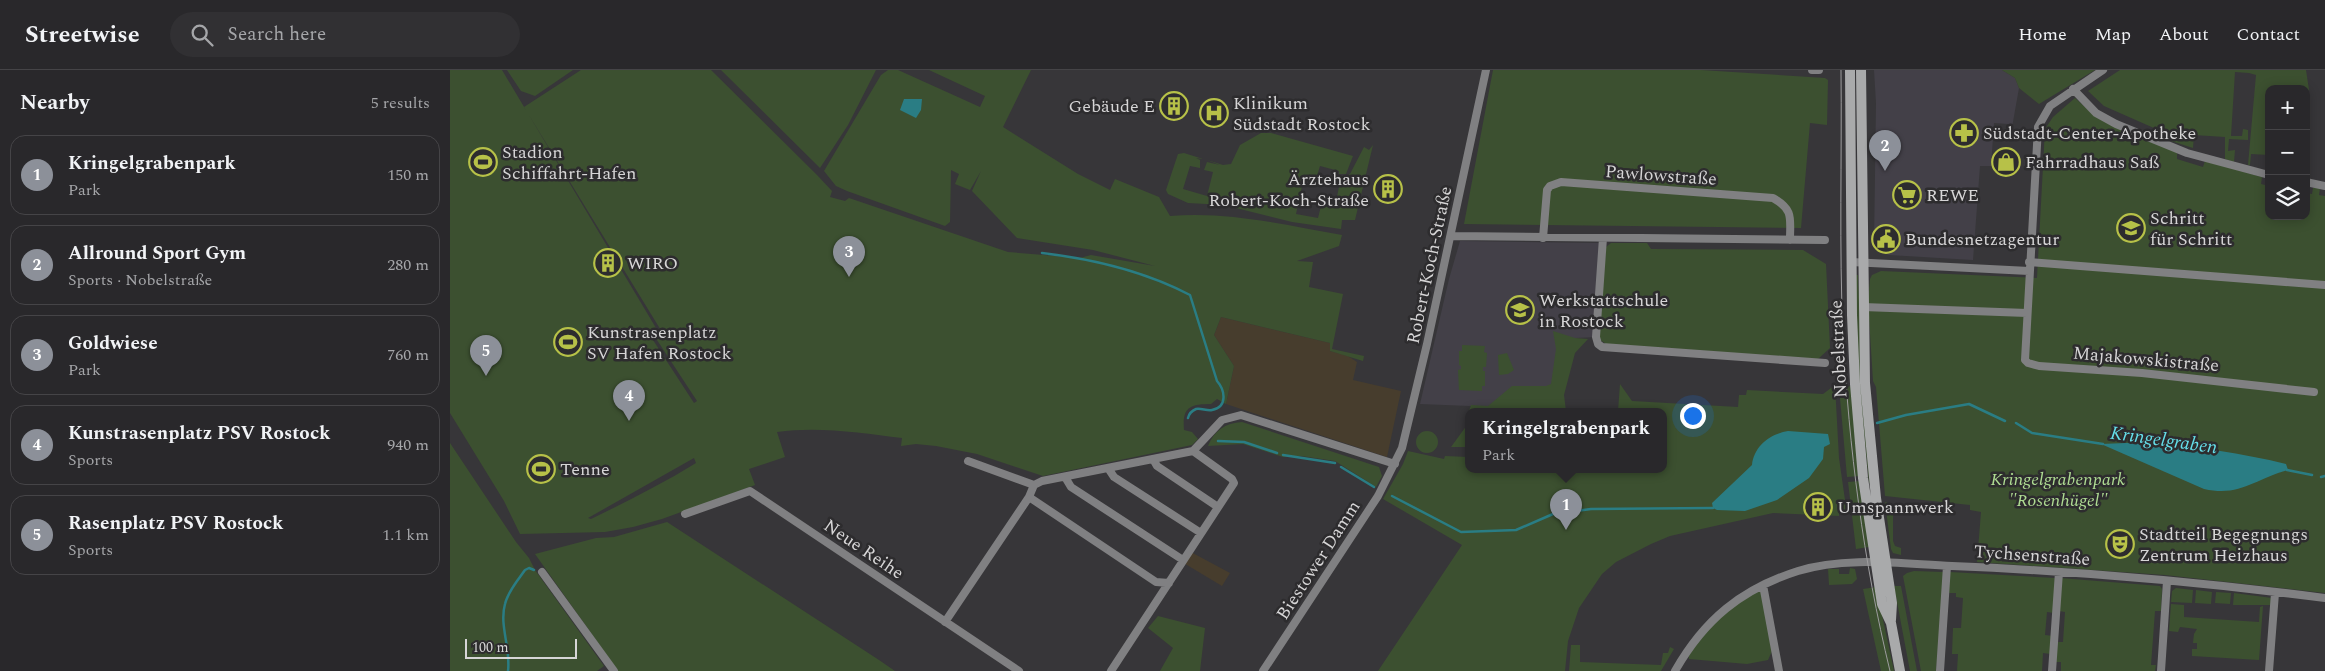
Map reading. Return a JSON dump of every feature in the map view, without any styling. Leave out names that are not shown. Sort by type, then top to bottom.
[{"type":"main road","name":"Nobelstraße","points":[[1850,70],[1851,262],[1855,384],[1863,478],[1881,563],[1892,603],[1891,623],[1900,671]]},
{"type":"main road","name":"Nobelstraße","points":[[1861,70],[1862,263],[1866,390],[1881,563]]},
{"type":"street","name":"Robert-Koch-Straße","points":[[1395,464],[1409,424],[1486,70]]},
{"type":"street","points":[[1812,70],[1819,70]]},
{"type":"street","name":"Majakowskistraße","points":[[2102,70],[2050,106],[2038,127],[2024,360],[2028,363],[2142,373],[2314,392]]},
{"type":"street","points":[[2074,89],[2090,108],[2116,124],[2187,153],[2265,174]]},
{"type":"street","name":"Pawlowstraße","points":[[1543,238],[1547,190],[1550,186],[1561,182],[1773,198],[1787,208],[1790,215],[1790,240]]},
{"type":"street","points":[[2310,183],[2325,186]]},
{"type":"street","points":[[1451,236],[1825,240]]},
{"type":"street","name":"Nobelstraße","points":[[1603,238],[1596,337],[1598,344],[1602,347],[1620,350],[1826,362]]},
{"type":"street","points":[[1851,262],[2029,272]]},
{"type":"street","points":[[2030,262],[2325,285]]},
{"type":"street","points":[[1863,307],[2027,313]]},
{"type":"street","points":[[945,622],[1029,497],[1034,485],[1042,481],[1193,451],[1222,420],[1241,415],[1395,464]]},
{"type":"street","points":[[1111,671],[1234,483],[1232,479],[1193,451]]},
{"type":"street","points":[[1153,459],[1157,466],[1218,507]]},
{"type":"street","points":[[968,461],[1034,485]]},
{"type":"street","name":"Biestower Damm","points":[[1263,671],[1378,496],[1395,464]]},
{"type":"street","points":[[1108,468],[1114,477],[1200,533]]},
{"type":"street","points":[[1065,477],[1071,487],[1183,560]]},
{"type":"street","name":"Neue Reihe","points":[[685,514],[750,491],[1019,671]]},
{"type":"street","points":[[1029,497],[1156,582],[1169,583]]},
{"type":"street","name":"Tychsenstraße","points":[[1675,671],[1705,628],[1734,601],[1763,585],[1800,570],[1826,565],[1881,563],[2059,572],[2167,581],[2275,595],[2325,598]]},
{"type":"street","points":[[1940,671],[1947,566]]},
{"type":"street","points":[[542,572],[614,671]]},
{"type":"street","points":[[2052,671],[2059,572]]},
{"type":"street","points":[[2161,671],[2167,581]]},
{"type":"street","points":[[1763,585],[1779,671]]},
{"type":"street","points":[[2269,671],[2275,595]]},
{"type":"shaded area","points":[[1874,70],[2002,70],[2015,78],[2019,88],[2011,133],[2007,132],[2008,124],[1994,123],[1991,166],[1980,166],[1973,260],[1889,255],[1881,252],[1874,245],[1876,103]]},
{"type":"shaded area","name":"Werkstattschule in Rostock","points":[[1460,241],[1603,243],[1596,337],[1575,338],[1544,408],[1420,404],[1449,279]]},
{"type":"shaded area","points":[[1221,317],[1330,343],[1330,351],[1348,356],[1357,362],[1353,380],[1401,391],[1387,457],[1226,404],[1234,366],[1214,335]]},
{"type":"shaded area","points":[[1189,551],[1230,573],[1222,586],[1182,562]]},
{"type":"green space","points":[[450,70],[502,70],[524,107],[581,70],[711,70],[832,191],[830,197],[845,201],[849,198],[1008,252],[1080,258],[1091,255],[1155,266],[1093,250],[1017,238],[972,191],[981,171],[970,190],[955,184],[959,174],[951,170],[950,222],[945,226],[836,186],[824,171],[881,75],[888,70],[898,70],[980,107],[985,96],[929,70],[1031,70],[1003,127],[1078,174],[1110,190],[1115,179],[1159,197],[1170,216],[1213,215],[1235,217],[1342,235],[1339,246],[1297,261],[1313,262],[1309,287],[1343,294],[1332,349],[1364,356],[1363,361],[1330,351],[1330,343],[1221,317],[1214,335],[1234,366],[1226,404],[1217,399],[1211,404],[1189,408],[1184,416],[1184,430],[1192,432],[1198,439],[1192,445],[1043,476],[977,454],[936,446],[916,444],[901,446],[902,438],[824,430],[777,432],[785,457],[749,469],[755,485],[662,519],[605,532],[520,534],[504,501],[450,413]],"holes":[[[527,112],[662,332],[657,340],[697,401],[694,403],[653,340],[656,328]],[[694,458],[696,463],[631,499],[591,519],[588,518]]]},
{"type":"green space","points":[[507,70],[573,70],[535,96],[521,91]]},
{"type":"green space","points":[[721,70],[876,70],[848,125],[820,168]]},
{"type":"green space","points":[[1493,70],[1701,70],[1825,78],[1828,80],[1827,125],[1810,123],[1801,228],[1464,224]]},
{"type":"green space","points":[[2002,70],[2095,70],[2039,104],[2019,88],[2015,78]]},
{"type":"green space","points":[[2120,70],[2306,70],[2308,85],[2265,85],[2265,155],[2251,154],[2250,165],[2248,165],[2256,75],[2235,72],[2231,136],[2242,136],[2243,129],[2248,130],[2248,140],[2229,139],[2228,151],[2235,150],[2234,162],[2225,159],[2225,137],[2194,135],[2193,148],[2171,141],[2172,136],[2104,106],[2088,91]]},
{"type":"green space","name":"Kringelgrabenpark \"Rosenhügel\"","points":[[2075,98],[2095,116],[2177,153],[2177,159],[2203,167],[2205,161],[2262,177],[2261,184],[2265,185],[2265,220],[2310,220],[2310,194],[2312,194],[2313,188],[2320,188],[2319,195],[2325,196],[2325,593],[2165,575],[1977,562],[1981,512],[1970,510],[1970,505],[1885,496],[1876,387],[1873,381],[1868,302],[1870,279],[1872,275],[1881,271],[2037,278],[2045,129],[2053,117]]},
{"type":"green space","points":[[1261,133],[1271,133],[1353,156],[1346,174],[1339,174],[1339,171],[1320,166],[1316,179],[1304,177],[1296,214],[1318,218],[1321,206],[1335,208],[1340,181],[1350,174],[1364,147],[1369,150],[1373,145],[1355,220],[1342,220],[1341,229],[1292,222],[1224,205],[1188,203],[1168,194],[1166,190],[1178,154],[1184,153],[1203,159],[1196,158],[1200,160],[1200,168],[1190,166],[1183,189],[1207,196],[1213,172],[1204,170],[1207,162],[1220,165],[1207,160],[1223,165],[1231,164],[1240,145]]},
{"type":"green space","points":[[1611,243],[1647,243],[1651,249],[1803,250],[1826,264],[1830,348],[1818,359],[1606,344],[1599,339],[1606,247]]},
{"type":"green space","points":[[1855,275],[1858,275],[1863,383],[1871,482],[1869,483],[1859,384]]},
{"type":"green space","points":[[1553,331],[1575,338],[1588,339],[1575,353],[1564,395],[1566,408],[1470,408],[1471,405],[1488,406],[1512,386],[1546,386],[1551,384],[1556,349]]},
{"type":"green space","points":[[1462,345],[1485,346],[1484,352],[1487,353],[1486,367],[1483,367],[1483,371],[1485,371],[1485,386],[1482,386],[1482,391],[1459,390],[1458,370],[1461,369],[1461,366],[1459,365],[1459,351],[1462,351]]},
{"type":"green space","points":[[1507,353],[1514,370],[1508,374],[1499,375],[1498,355]]},
{"type":"green space","points":[[1620,384],[1632,401],[1738,407],[1739,395],[1746,395],[1747,390],[1823,394],[1835,385],[1839,458],[1847,514],[1839,514],[1839,516],[1773,513],[1670,536],[1616,562],[1602,574],[1579,608],[1568,641],[1565,671],[1378,671],[1462,545],[1383,499],[1403,464],[1408,451],[1444,459],[1445,456],[1465,457],[1465,473],[1667,473],[1667,408],[1618,408]]},
{"type":"green space","points":[[1852,386],[1860,476],[1847,477],[1839,387]]},
{"type":"green space","points":[[1242,422],[1379,467],[1382,476],[1376,487],[1335,461],[1301,456],[1283,457],[1243,444],[1208,446],[1213,436],[1225,426]]},
{"type":"green space","points":[[1465,428],[1465,447],[1451,447]]},
{"type":"green space","points":[[1427,431],[1435,434],[1438,442],[1435,450],[1427,453],[1419,450],[1416,442],[1419,434]]},
{"type":"green space","points":[[450,443],[516,542],[529,558],[535,570],[604,666],[597,671],[450,671]]},
{"type":"green space","points":[[1860,481],[1869,547],[1856,549],[1848,482]]},
{"type":"green space","points":[[1885,502],[1893,505],[1893,541],[1895,546],[1901,548],[1901,555],[1893,553],[1891,549]]},
{"type":"green space","points":[[667,522],[895,671],[618,671],[535,554],[596,538],[614,537]]},
{"type":"green space","points":[[1850,568],[1855,569],[1857,579],[1852,584],[1829,585],[1828,569],[1839,569],[1839,574],[1849,574]]},
{"type":"green space","points":[[1914,571],[1943,572],[1945,576],[1936,671],[1921,671],[1903,576]]},
{"type":"green space","points":[[1950,572],[2055,578],[2054,613],[2047,612],[2045,635],[2053,636],[2051,654],[2043,653],[2042,671],[1957,671],[1958,654],[1952,654],[1953,628],[1961,628],[1963,598],[1956,597],[1956,593],[1947,593]]},
{"type":"green space","points":[[2060,578],[2160,586],[2162,589],[2161,611],[2155,611],[2151,665],[2156,665],[2155,671],[2061,671],[2061,662],[2055,662],[2057,642],[2063,642],[2065,612],[2059,611]]},
{"type":"green space","points":[[1894,586],[1901,586],[1917,671],[1910,671]]},
{"type":"green space","points":[[1876,587],[1894,671],[1881,671],[1863,589]]},
{"type":"green space","points":[[2176,588],[2193,590],[2192,603],[2171,602],[2172,591]]},
{"type":"green space","points":[[1762,589],[1772,651],[1768,660],[1747,664],[1689,659],[1688,653],[1713,624],[1740,602]]},
{"type":"green space","points":[[2196,590],[2212,592],[2211,604],[2195,603]]},
{"type":"green space","points":[[2216,592],[2231,593],[2230,604],[2215,603]]},
{"type":"green space","points":[[2234,593],[2272,598],[2271,605],[2233,605]]},
{"type":"green space","points":[[2171,604],[2184,605],[2184,617],[2259,622],[2260,607],[2263,606],[2259,660],[2192,656],[2192,649],[2197,649],[2197,643],[2193,643],[2194,634],[2197,629],[2180,627],[2178,632],[2169,631]]},
{"type":"green space","points":[[1158,616],[1205,628],[1200,671],[1160,671],[1173,648],[1148,628]]},
{"type":"green space","points":[[1571,645],[1580,645],[1580,662],[1661,665],[1663,653],[1668,653],[1670,647],[1674,649],[1661,671],[1569,671]]},
{"type":"water","points":[[904,99],[922,99],[921,110],[916,118],[900,110]]},
{"type":"water","points":[[1788,431],[1828,434],[1830,444],[1824,447],[1823,459],[1809,478],[1777,500],[1745,511],[1717,510],[1713,508],[1712,503],[1752,465],[1756,452],[1764,442],[1775,435]]},
{"type":"water","points":[[2150,442],[2202,448],[2253,457],[2286,464],[2288,470],[2238,489],[2217,491],[2204,489],[2101,444]]},
{"type":"waterway","points":[[1042,253],[1118,267],[1155,279],[1190,295],[1224,398],[1221,405],[1217,408],[1210,410],[1196,409],[1190,413],[1188,418]]},
{"type":"waterway","name":"Kringelgraben","points":[[1877,423],[1906,415],[1969,404],[2005,421]]},
{"type":"waterway","name":"Kringelgraben","points":[[2016,423],[2032,433],[2103,444]]},
{"type":"waterway","name":"Kringelgraben","points":[[1218,441],[1244,442],[1277,453]]},
{"type":"waterway","name":"Kringelgraben","points":[[1283,455],[1335,463]]},
{"type":"waterway","name":"Kringelgraben","points":[[1341,467],[1374,487]]},
{"type":"waterway","name":"Kringelgraben","points":[[2287,470],[2312,475]]},
{"type":"waterway","name":"Kringelgraben","points":[[2321,477],[2325,476]]},
{"type":"waterway","name":"Kringelgraben","points":[[1392,496],[1461,532],[1516,530],[1553,514],[1591,509],[1713,508]]},
{"type":"waterway","name":"Kringelgraben","points":[[508,671],[508,654],[503,620],[506,599],[525,570],[529,568],[534,570]]},
{"type":"tram line","points":[[1841,70],[1842,302],[1849,420],[1865,546],[1880,629],[1890,671]]},
{"type":"place","name":"Gebäude E","points":[[1174,106]]},
{"type":"place","name":"Klinikum Südstadt Rostock","points":[[1214,113]]},
{"type":"place","name":"Südstadt-Center-Apotheke","points":[[1964,133]]},
{"type":"place","name":"Stadion Schiffahrt-Hafen","points":[[483,162]]},
{"type":"place","name":"Fahrradhaus Saß","points":[[2006,162]]},
{"type":"place","name":"Allround Sport Gym","points":[[1885,171]]},
{"type":"place","name":"Ärztehaus Robert-Koch-Straße","points":[[1388,189]]},
{"type":"place","name":"REWE","points":[[1907,195]]},
{"type":"place","name":"Schritt für Schritt","points":[[2131,228]]},
{"type":"place","name":"Bundesnetzagentur","points":[[1886,239]]},
{"type":"place","name":"WIRO","points":[[608,263]]},
{"type":"place","name":"Goldwiese","points":[[849,277]]},
{"type":"place","name":"Werkstattschule in Rostock","points":[[1520,310]]},
{"type":"place","name":"Kunstrasenplatz SV Hafen Rostock","points":[[568,342]]},
{"type":"place","name":"Rasenplatz PSV Rostock","points":[[486,376]]},
{"type":"place","name":"Kunstrasenplatz PSV Rostock","points":[[629,421]]},
{"type":"place","name":"Tenne","points":[[541,469]]},
{"type":"place","name":"Umspannwerk","points":[[1818,507]]},
{"type":"place","name":"Kringelgrabenpark","points":[[1566,530]]},
{"type":"place","name":"Stadtteil Begegnungs Zentrum Heizhaus","points":[[2120,544]]}]
